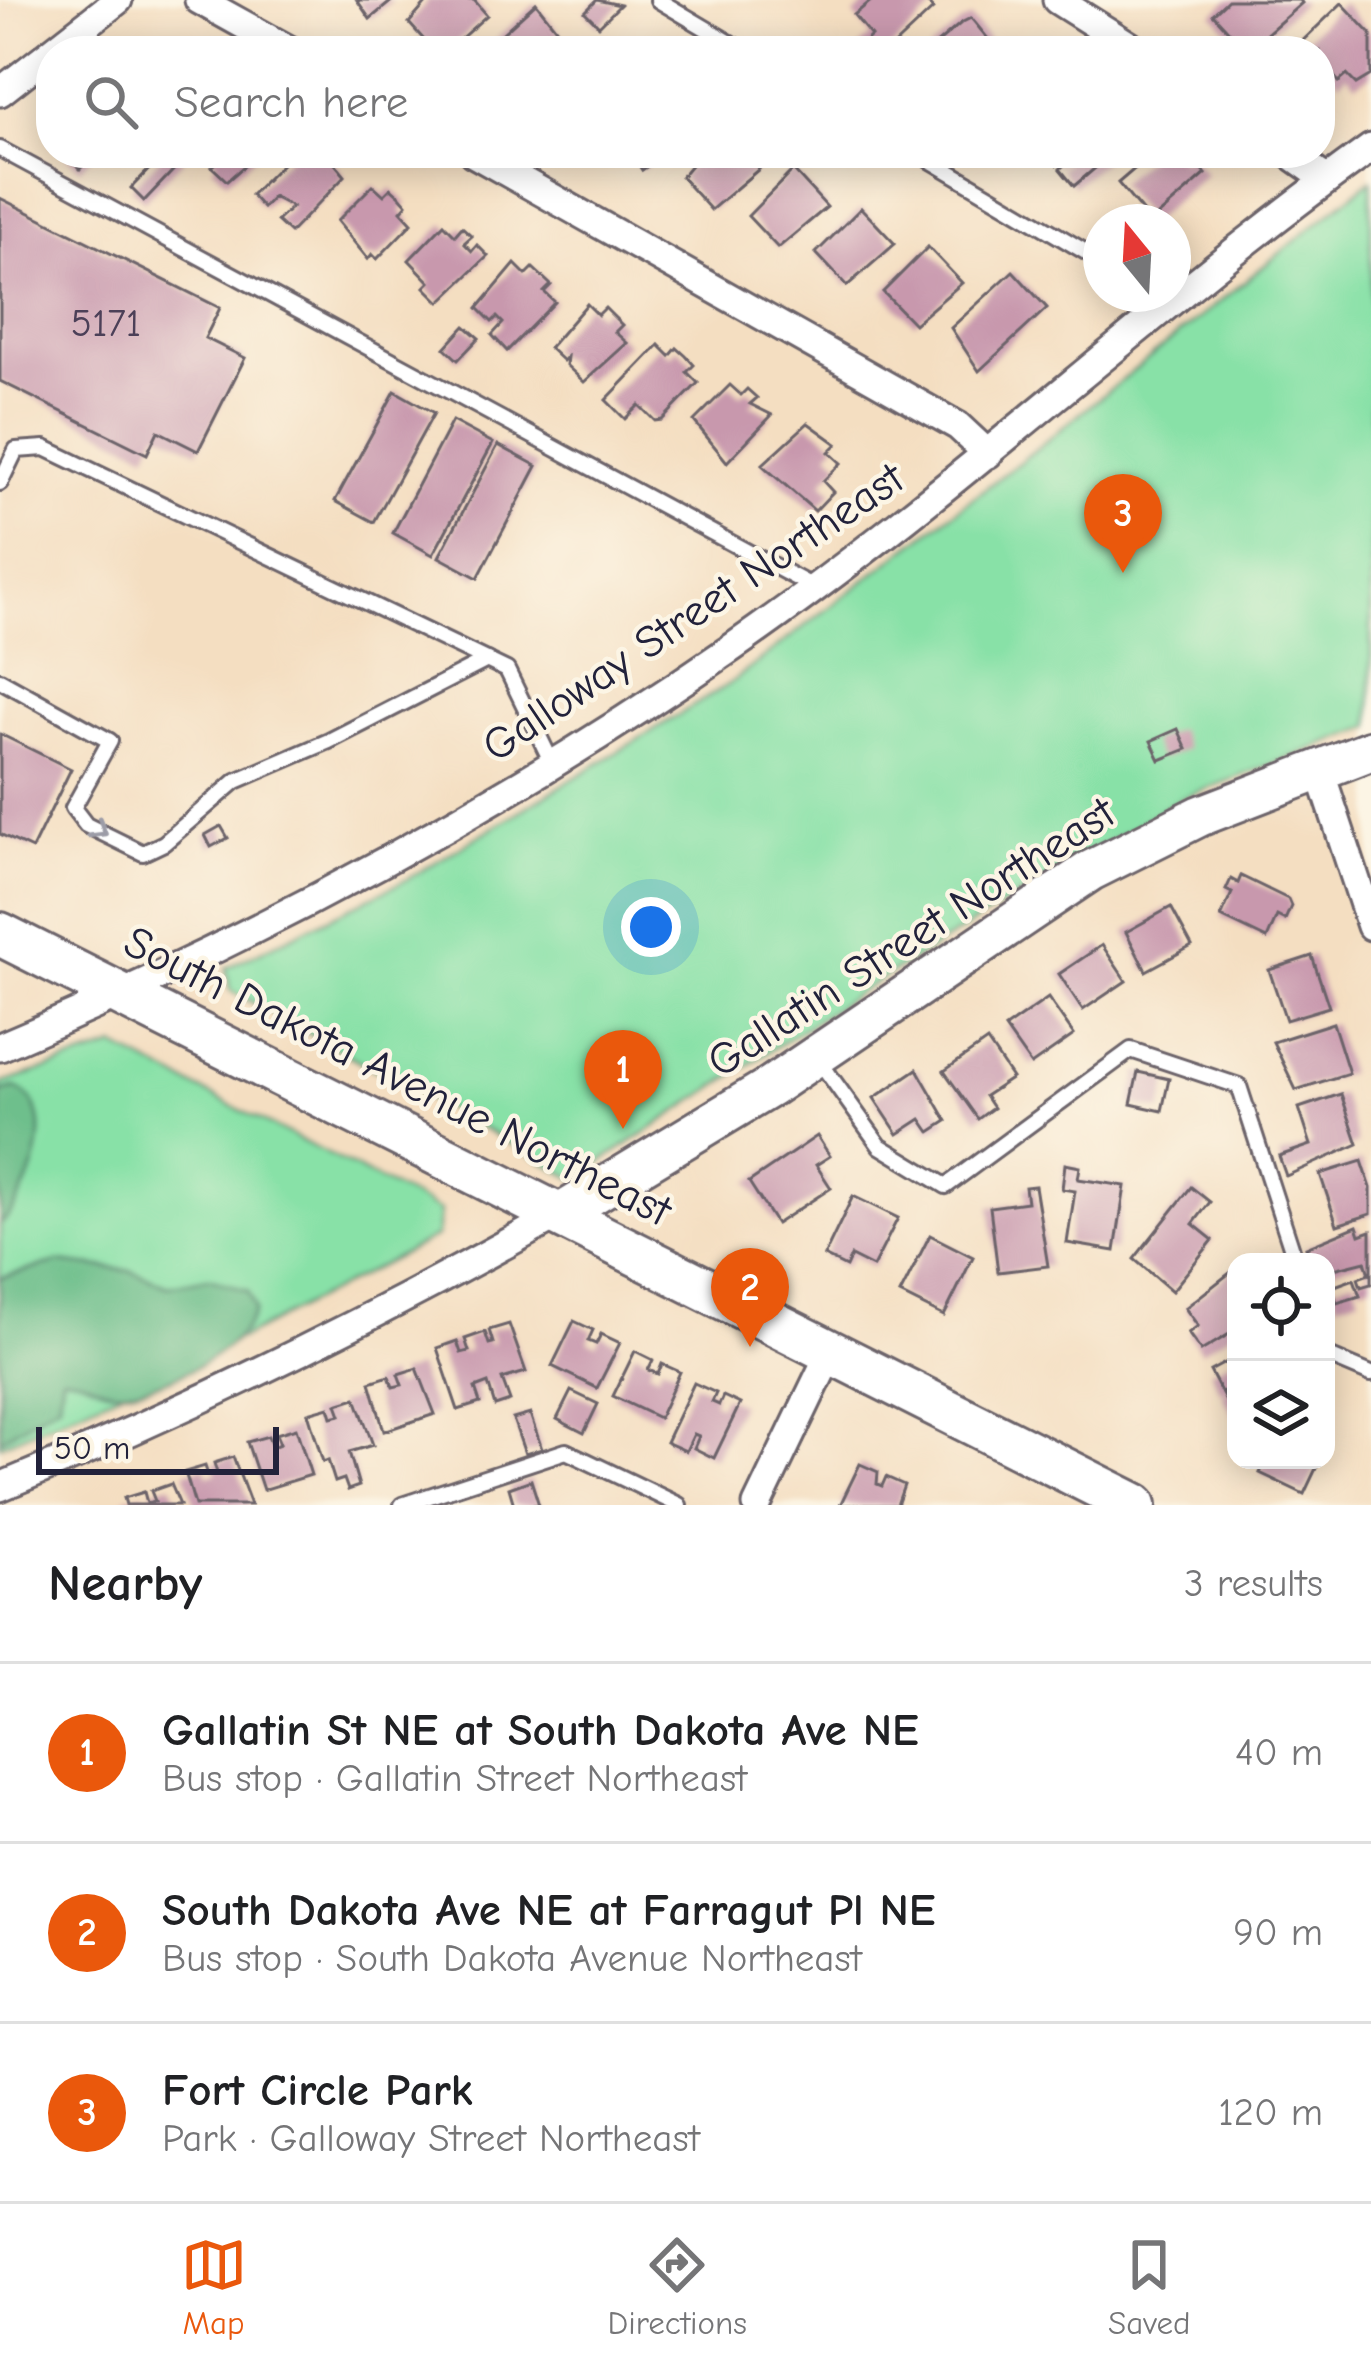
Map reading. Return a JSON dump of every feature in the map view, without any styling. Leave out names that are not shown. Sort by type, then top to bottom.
[{"type":"main road","name":"South Dakota Avenue Northeast","points":[[0,934],[832,1349],[1130,1504]]},
{"type":"street","points":[[72,36],[118,0]]},
{"type":"street","points":[[199,0],[264,36]]},
{"type":"street","points":[[1057,0],[1114,36]]},
{"type":"street","points":[[0,92],[36,64]]},
{"type":"street","name":"Galloway Street Northeast","points":[[1191,279],[1371,148]]},
{"type":"street","points":[[499,168],[958,426],[988,454]]},
{"type":"street","points":[[1310,168],[1327,180]]},
{"type":"street","name":"Galloway Street Northeast","points":[[0,1047],[302,905],[552,763],[733,647],[813,587],[988,454],[1149,312]]},
{"type":"street","name":"Gallatin Street Northeast","points":[[0,1487],[134,1432],[352,1328],[560,1214],[815,1056],[1090,872],[1200,816],[1371,750]]},
{"type":"street","points":[[1319,768],[1371,926]]},
{"type":"street","points":[[757,1505],[832,1349]]},
{"type":"lane","points":[[658,0],[719,36]]},
{"type":"lane","points":[[0,149],[813,587]]},
{"type":"lane","points":[[943,168],[1083,250]]},
{"type":"lane","points":[[0,484],[16,450],[45,448],[507,670],[552,763]]},
{"type":"lane","points":[[0,680],[110,741],[73,808],[86,826],[143,853],[164,843],[236,781],[329,741],[487,660]]},
{"type":"lane","points":[[815,1056],[880,1146],[946,1186],[1131,1050],[1239,1087],[1293,1253]]},
{"type":"lane","points":[[1335,1359],[1371,1373]]},
{"type":"lane","points":[[402,1505],[566,1450],[679,1505]]},
{"type":"green space","points":[[1371,180],[1371,727],[1180,799],[850,998],[575,1179],[230,990],[226,968],[406,880],[728,685],[1021,461]]},
{"type":"green space","points":[[116,1047],[440,1211],[437,1236],[248,1335],[0,1445],[0,1084]]},
{"type":"green space","points":[[15,1088],[30,1099],[40,1133],[30,1176],[0,1225],[0,1092]]},
{"type":"green space","points":[[58,1262],[132,1271],[168,1286],[209,1278],[248,1291],[255,1310],[247,1326],[218,1353],[161,1382],[115,1390],[62,1376],[59,1402],[0,1440],[0,1278]]},
{"type":"building","points":[[357,0],[393,0],[370,19]]},
{"type":"building","points":[[429,0],[474,0],[487,15],[464,36],[421,36],[409,23]]},
{"type":"building","points":[[597,0],[620,5],[599,26],[585,12]]},
{"type":"building","points":[[872,0],[925,0],[933,9],[904,36],[871,36],[854,15]]},
{"type":"building","points":[[1228,0],[1302,3],[1264,36],[1233,36],[1213,14]]},
{"type":"building","points":[[536,3],[562,36],[500,36]]},
{"type":"building","points":[[1342,3],[1371,34],[1371,75],[1356,84],[1347,75],[1339,82],[1335,78],[1335,36],[1308,36]]},
{"type":"building","points":[[971,18],[986,36],[946,36]]},
{"type":"building","points":[[150,168],[175,168],[144,201],[131,188]]},
{"type":"building","points":[[213,168],[242,168],[227,181]]},
{"type":"building","points":[[278,168],[338,168],[345,176],[290,233],[277,221],[292,207],[273,197],[263,208],[251,195]]},
{"type":"building","points":[[688,168],[759,169],[711,210],[681,177]]},
{"type":"building","points":[[1061,168],[1095,168],[1074,186]]},
{"type":"building","points":[[1136,168],[1201,168],[1206,174],[1172,204],[1136,204],[1118,183]]},
{"type":"building","points":[[793,170],[827,207],[778,248],[748,216]]},
{"type":"building","points":[[373,185],[384,195],[391,188],[400,196],[407,204],[401,211],[412,223],[377,259],[372,254],[368,259],[337,221]]},
{"type":"building","points":[[0,198],[220,308],[205,338],[245,358],[198,451],[158,431],[147,454],[0,381]]},
{"type":"building","points":[[861,208],[895,244],[847,286],[816,253]]},
{"type":"building","points":[[444,224],[455,235],[462,227],[472,236],[464,243],[472,251],[477,245],[488,256],[440,302],[425,287],[430,282],[409,260]]},
{"type":"building","points":[[928,247],[962,283],[914,324],[883,292]]},
{"type":"building","points":[[515,264],[526,275],[533,268],[551,285],[544,292],[555,302],[507,351],[492,335],[503,323],[497,317],[492,322],[478,308]]},
{"type":"building","points":[[1013,271],[1047,308],[979,371],[951,328]]},
{"type":"building","points":[[587,304],[598,315],[605,308],[622,325],[615,332],[627,343],[584,382],[566,365],[567,357],[563,361],[549,348]]},
{"type":"building","points":[[465,326],[479,338],[458,360],[445,348]]},
{"type":"building","points":[[659,345],[670,356],[677,348],[686,356],[694,365],[687,372],[698,383],[662,420],[655,421],[639,405],[625,419],[606,400]]},
{"type":"building","points":[[730,385],[741,395],[747,389],[757,398],[750,404],[772,415],[727,462],[694,421]]},
{"type":"building","points":[[395,391],[434,413],[374,522],[335,501]]},
{"type":"building","points":[[452,421],[493,443],[433,555],[393,533]]},
{"type":"building","points":[[808,423],[837,444],[829,452],[841,463],[823,481],[833,492],[815,511],[762,465]]},
{"type":"building","points":[[498,445],[537,466],[478,578],[439,557]]},
{"type":"building","points":[[1178,729],[1187,749],[1160,760],[1151,741]]},
{"type":"building","points":[[0,734],[71,769],[32,849],[0,834]]},
{"type":"building","points":[[221,826],[228,838],[211,847],[205,835]]},
{"type":"building","points":[[1241,876],[1288,899],[1291,906],[1285,920],[1277,916],[1267,939],[1221,917],[1232,893],[1226,890],[1231,879],[1238,883]]},
{"type":"building","points":[[1171,907],[1192,946],[1146,971],[1126,932]]},
{"type":"building","points":[[1102,945],[1126,981],[1083,1010],[1059,974]]},
{"type":"building","points":[[1312,956],[1329,1007],[1286,1020],[1269,970]]},
{"type":"building","points":[[1048,998],[1074,1035],[1031,1065],[1005,1028]]},
{"type":"building","points":[[1333,1023],[1349,1073],[1296,1090],[1273,1042]]},
{"type":"building","points":[[987,1041],[1012,1078],[985,1096],[993,1108],[978,1119],[944,1071]]},
{"type":"building","points":[[917,1069],[947,1121],[930,1132],[921,1119],[898,1134],[874,1098]]},
{"type":"building","points":[[1138,1072],[1169,1079],[1162,1111],[1131,1104]]},
{"type":"building","points":[[1341,1094],[1358,1144],[1286,1176],[1279,1156],[1311,1145],[1299,1108]]},
{"type":"building","points":[[817,1136],[830,1156],[816,1165],[831,1188],[776,1224],[749,1182]]},
{"type":"building","points":[[1362,1161],[1371,1188],[1371,1214],[1337,1225],[1320,1174]]},
{"type":"building","points":[[1065,1164],[1080,1167],[1078,1179],[1125,1186],[1115,1251],[1067,1243],[1075,1191],[1062,1189]]},
{"type":"building","points":[[1035,1186],[1048,1266],[998,1272],[990,1207],[1027,1202],[1025,1187]]},
{"type":"building","points":[[1191,1187],[1210,1202],[1193,1224],[1213,1240],[1172,1291],[1134,1259]]},
{"type":"building","points":[[853,1196],[898,1218],[873,1267],[851,1256],[846,1267],[824,1256]]},
{"type":"building","points":[[1357,1226],[1360,1235],[1371,1231],[1371,1284],[1361,1287],[1358,1278],[1369,1274],[1365,1261],[1335,1269],[1335,1253],[1308,1253],[1306,1247]]},
{"type":"building","points":[[930,1235],[973,1257],[944,1316],[900,1294]]},
{"type":"building","points":[[1227,1275],[1227,1335],[1201,1351],[1188,1333],[1198,1326],[1185,1308]]},
{"type":"building","points":[[1354,1279],[1360,1296],[1337,1303],[1335,1286]]},
{"type":"building","points":[[574,1321],[593,1330],[588,1341],[596,1344],[601,1334],[620,1343],[597,1388],[552,1366]]},
{"type":"building","points":[[509,1324],[526,1372],[502,1379],[510,1401],[495,1406],[488,1383],[475,1388],[480,1403],[458,1410],[437,1348],[457,1341],[461,1353],[469,1351],[465,1339],[485,1332],[489,1344],[493,1343],[489,1330]]},
{"type":"building","points":[[635,1351],[653,1360],[648,1370],[658,1374],[662,1364],[680,1372],[659,1418],[613,1396]]},
{"type":"building","points":[[1227,1362],[1227,1390],[1221,1392],[1210,1371]]},
{"type":"building","points":[[417,1368],[435,1414],[384,1431],[370,1382],[389,1376],[393,1387],[402,1385],[398,1374]]},
{"type":"building","points":[[694,1383],[716,1393],[712,1402],[719,1405],[723,1396],[740,1404],[714,1458],[694,1448],[699,1436],[694,1434],[686,1451],[666,1442]]},
{"type":"building","points":[[571,1391],[598,1404],[584,1433],[557,1419]]},
{"type":"building","points":[[356,1398],[373,1445],[349,1452],[359,1486],[348,1490],[344,1479],[335,1482],[328,1460],[323,1462],[308,1413],[329,1407],[332,1417],[341,1415],[337,1404]]},
{"type":"building","points":[[530,1414],[542,1449],[525,1454],[513,1419]]},
{"type":"building","points":[[296,1428],[311,1475],[263,1490],[247,1442],[268,1436],[272,1447],[280,1444],[276,1434]]},
{"type":"building","points":[[233,1457],[251,1505],[195,1505],[185,1472],[205,1466],[208,1475],[217,1473],[214,1463]]},
{"type":"building","points":[[860,1464],[878,1472],[877,1484],[882,1486],[886,1477],[904,1485],[897,1505],[840,1505]]},
{"type":"building","points":[[1262,1469],[1316,1469],[1304,1494],[1260,1473]]},
{"type":"building","points":[[531,1480],[539,1505],[514,1505],[509,1488]]},
{"type":"building","points":[[171,1484],[180,1505],[126,1505],[124,1498],[144,1492],[147,1503],[155,1501],[151,1491]]},
{"type":"place","name":"Fort Circle Park","points":[[1123,573]]},
{"type":"place","name":"Gallatin St NE at South Dakota Ave NE","points":[[623,1129]]},
{"type":"place","name":"South Dakota Ave NE at Farragut Pl NE","points":[[750,1347]]}]
